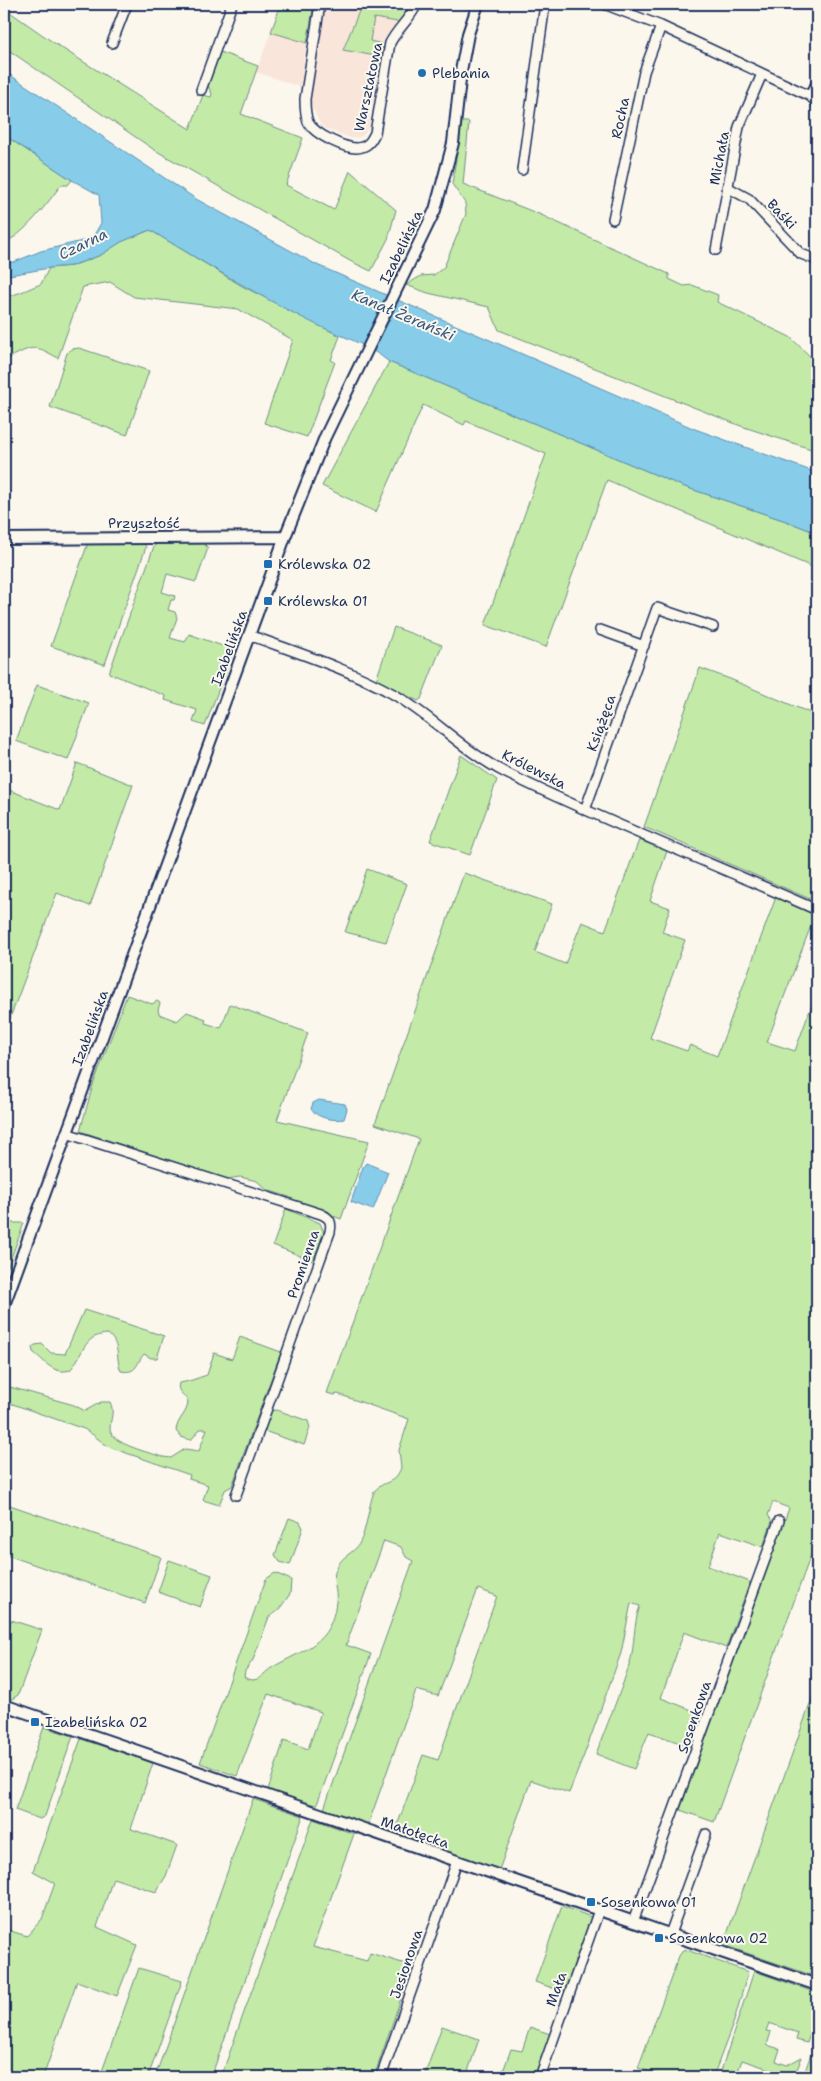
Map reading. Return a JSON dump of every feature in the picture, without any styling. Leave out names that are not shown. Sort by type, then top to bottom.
[{"type":"street","points":[[112,43],[127,4]]},
{"type":"street","points":[[201,90],[232,4]]},
{"type":"street","name":"Warsztatowa","points":[[320,4],[305,98],[305,113],[308,122],[320,134],[346,146],[362,148],[368,144],[375,133],[390,43],[395,33],[409,19],[417,4]]},
{"type":"street","name":"Izabelińska","points":[[4,1305],[285,537],[325,437],[435,210],[444,184],[453,144],[461,71],[468,34],[478,4]]},
{"type":"street","points":[[522,170],[545,4]]},
{"type":"street","points":[[605,4],[661,26],[814,100],[817,82]]},
{"type":"street","name":"Rocha","points":[[613,219],[644,72],[661,26]]},
{"type":"street","name":"Michała","points":[[716,250],[739,127],[762,74]]},
{"type":"street","name":"Baśki","points":[[727,187],[749,199],[801,254],[817,260]]},
{"type":"street","name":"Przyszłość","points":[[4,539],[285,537]]},
{"type":"street","name":"Książęca","points":[[585,810],[657,608],[713,627]]},
{"type":"street","points":[[600,630],[644,646]]},
{"type":"street","name":"Królewska","points":[[249,635],[359,676],[396,696],[432,719],[500,769],[585,810],[817,910]]},
{"type":"street","name":"Promienna","points":[[66,1133],[321,1214],[331,1221],[330,1232],[236,1495]]},
{"type":"street","name":"Sosenkowa","points":[[633,1922],[779,1521]]},
{"type":"street","name":"Małołęcka","points":[[4,1705],[817,1985]]},
{"type":"street","points":[[670,1934],[706,1834]]},
{"type":"street","name":"Jesionowa","points":[[381,2077],[457,1861]]},
{"type":"street","name":"Mała","points":[[540,2077],[599,1910]]},
{"type":"shaded area","points":[[326,4],[362,4],[343,50],[381,57],[373,103],[369,106],[370,127],[361,137],[351,138],[324,128],[319,122],[310,102]]},
{"type":"shaded area","points":[[374,18],[398,22],[384,39],[383,44],[370,41]]},
{"type":"shaded area","points":[[271,32],[307,43],[300,87],[256,72]]},
{"type":"green space","points":[[281,4],[314,4],[307,43],[271,32]]},
{"type":"green space","points":[[362,4],[402,4],[410,7],[398,22],[374,18],[370,41],[383,44],[381,57],[343,50]]},
{"type":"green space","points":[[4,8],[60,47],[190,129],[203,95],[211,97],[212,94],[208,86],[220,52],[258,66],[241,114],[303,138],[286,185],[334,210],[350,171],[396,210],[388,239],[371,271],[350,261],[153,149],[4,47]]},
{"type":"green space","points":[[462,122],[469,122],[463,184],[539,214],[669,274],[669,279],[684,286],[692,285],[718,295],[717,302],[790,337],[817,363],[817,451],[741,426],[499,330],[489,307],[428,293],[406,285],[421,276],[434,275],[444,267],[466,214],[465,203],[452,184]]},
{"type":"green space","points":[[4,135],[72,180],[68,185],[61,185],[19,234],[4,242]]},
{"type":"green space","points":[[150,230],[242,286],[340,336],[331,360],[335,362],[307,437],[264,423],[293,340],[238,309],[134,297],[110,282],[83,287],[58,358],[44,350],[29,349],[9,358],[4,371],[4,297],[41,284],[49,268],[72,266],[101,255],[121,242]]},
{"type":"green space","points":[[79,348],[149,371],[127,435],[50,407],[67,353],[72,349]]},
{"type":"green space","points":[[389,362],[682,486],[817,533],[817,569],[607,480],[546,647],[485,625],[546,454],[466,421],[464,425],[423,405],[376,512],[322,486]]},
{"type":"green space","points":[[201,541],[208,548],[196,582],[167,574],[162,592],[175,596],[174,600],[171,600],[168,610],[175,612],[177,618],[170,638],[185,642],[189,634],[231,649],[229,654],[231,656],[205,726],[193,722],[197,710],[165,700],[166,696],[109,673],[154,546],[160,542]]},
{"type":"green space","points":[[88,543],[144,544],[146,547],[105,664],[51,646]]},
{"type":"green space","points":[[394,627],[442,645],[421,699],[418,701],[376,680]]},
{"type":"green space","points":[[700,668],[815,715],[817,711],[817,902],[644,827]]},
{"type":"green space","points":[[37,685],[89,703],[68,760],[16,741]]},
{"type":"green space","points":[[461,755],[497,780],[470,855],[430,841]]},
{"type":"green space","points":[[77,763],[133,785],[90,906],[57,893],[4,1034],[4,788],[60,810]]},
{"type":"green space","points":[[639,840],[667,851],[650,901],[670,908],[662,932],[685,940],[650,1038],[687,1051],[690,1045],[717,1056],[776,897],[815,915],[767,1042],[795,1051],[814,999],[817,1001],[817,1538],[714,1822],[680,1810],[789,1508],[773,1502],[768,1515],[772,1521],[763,1547],[720,1532],[708,1566],[750,1582],[726,1648],[684,1632],[661,1698],[702,1714],[691,1747],[649,1732],[634,1769],[596,1754],[630,1663],[636,1620],[640,1606],[631,1603],[621,1653],[569,1793],[531,1780],[499,1870],[394,1834],[423,1755],[438,1760],[497,1596],[478,1589],[438,1696],[416,1690],[368,1825],[324,1809],[413,1561],[406,1557],[401,1547],[384,1541],[346,1645],[371,1654],[316,1807],[268,1790],[284,1740],[308,1749],[321,1712],[268,1694],[237,1776],[200,1763],[266,1579],[275,1573],[291,1580],[290,1594],[278,1611],[269,1617],[253,1660],[245,1671],[244,1677],[253,1680],[260,1678],[273,1667],[305,1650],[322,1637],[333,1616],[336,1602],[334,1578],[338,1564],[359,1544],[374,1492],[377,1488],[395,1478],[401,1468],[399,1450],[409,1419],[338,1394],[327,1393],[419,1139],[375,1124],[464,873],[552,904],[535,952],[565,964],[582,922],[605,931]]},
{"type":"green space","points":[[367,869],[407,884],[386,942],[345,932]]},
{"type":"green space","points":[[127,995],[152,1004],[157,1001],[160,1003],[159,1014],[177,1021],[187,1012],[206,1019],[205,1023],[221,1028],[230,1004],[308,1033],[277,1120],[369,1141],[341,1219],[289,1197],[267,1190],[257,1181],[240,1177],[227,1179],[80,1131],[93,1085]]},
{"type":"green space","points":[[286,1209],[320,1223],[324,1232],[313,1261],[273,1245]]},
{"type":"green space","points":[[4,1223],[24,1223],[4,1277]]},
{"type":"green space","points":[[84,1310],[164,1336],[157,1358],[151,1358],[144,1354],[134,1369],[131,1371],[121,1371],[115,1342],[108,1334],[99,1335],[88,1342],[70,1370],[59,1371],[54,1369],[33,1352],[32,1347],[42,1344],[51,1353],[65,1354]]},
{"type":"green space","points":[[240,1337],[281,1352],[232,1486],[225,1490],[219,1505],[203,1500],[208,1485],[189,1479],[190,1475],[112,1448],[84,1429],[4,1401],[4,1391],[10,1387],[74,1405],[85,1411],[101,1402],[110,1402],[112,1412],[110,1429],[117,1439],[124,1443],[150,1453],[171,1458],[185,1449],[199,1451],[207,1429],[200,1429],[191,1440],[181,1437],[176,1431],[178,1423],[188,1405],[188,1401],[179,1391],[179,1383],[207,1375],[214,1353],[232,1359]]},
{"type":"green space","points":[[277,1410],[308,1421],[310,1428],[304,1445],[264,1431],[270,1411]]},
{"type":"green space","points":[[4,1503],[161,1557],[145,1603],[4,1554]]},
{"type":"green space","points":[[289,1518],[300,1522],[303,1528],[290,1565],[280,1562],[275,1555]]},
{"type":"green space","points":[[169,1560],[212,1575],[200,1607],[158,1592]]},
{"type":"green space","points":[[11,1620],[42,1630],[18,1695],[12,1699],[4,1697],[4,1628],[8,1629]]},
{"type":"green space","points":[[817,1685],[817,1977],[723,1945]]},
{"type":"green space","points":[[44,1727],[73,1736],[45,1816],[40,1819],[15,1810]]},
{"type":"green space","points":[[81,1739],[153,1763],[131,1829],[177,1845],[166,1876],[156,1892],[113,1878],[97,1927],[137,1945],[117,1996],[77,1981],[43,2077],[4,2077],[4,1929],[27,1936],[42,1919],[55,1883],[33,1871]]},
{"type":"green space","points":[[253,1799],[303,1816],[211,2077],[155,2077]]},
{"type":"green space","points":[[313,1819],[354,1834],[313,1947],[367,1961],[370,1953],[412,1966],[374,2077],[354,2077],[330,2069],[327,2077],[221,2077]]},
{"type":"green space","points":[[562,1906],[591,1917],[564,1992],[535,1982]]},
{"type":"green space","points":[[684,1949],[748,1972],[734,2021],[713,2077],[667,2077],[638,2068],[679,1956]]},
{"type":"green space","points":[[139,1968],[182,1981],[148,2077],[100,2077]]},
{"type":"green space","points":[[754,1971],[817,1993],[817,2013],[807,2043],[796,2040],[798,2033],[769,2023],[766,2031],[771,2032],[767,2045],[780,2049],[776,2061],[787,2065],[802,2057],[794,2077],[742,2060],[736,2077],[719,2077]]},
{"type":"green space","points":[[442,2026],[479,2039],[466,2077],[424,2077]]},
{"type":"green space","points":[[530,2027],[550,2034],[534,2077],[501,2077],[511,2049],[522,2051]]},
{"type":"green space","points":[[812,2051],[817,2052],[817,2077],[803,2077]]},
{"type":"water","points":[[4,71],[196,199],[317,265],[695,429],[817,473],[817,533],[682,486],[389,362],[370,349],[266,298],[150,230],[121,242],[101,255],[71,266],[4,276],[4,262],[14,262],[41,251],[86,240],[94,235],[101,223],[99,195],[72,180],[4,135]]},
{"type":"water","points":[[319,1100],[345,1104],[347,1109],[344,1119],[335,1120],[317,1115],[311,1109],[313,1103]]},
{"type":"water","points":[[366,1163],[388,1172],[373,1210],[351,1202]]},
{"type":"place","name":"Plebania","points":[[422,73]]},
{"type":"place","name":"Królewska 02","points":[[268,564]]},
{"type":"place","name":"Królewska 01","points":[[268,601]]},
{"type":"place","name":"Izabelińska 02","points":[[35,1722]]},
{"type":"place","name":"Sosenkowa 01","points":[[591,1902]]},
{"type":"place","name":"Sosenkowa 02","points":[[659,1938]]},
{"type":"water label","name":"Czarna","points":[[83,244]]},
{"type":"water label","name":"Kanał Żerański","points":[[403,315]]}]
